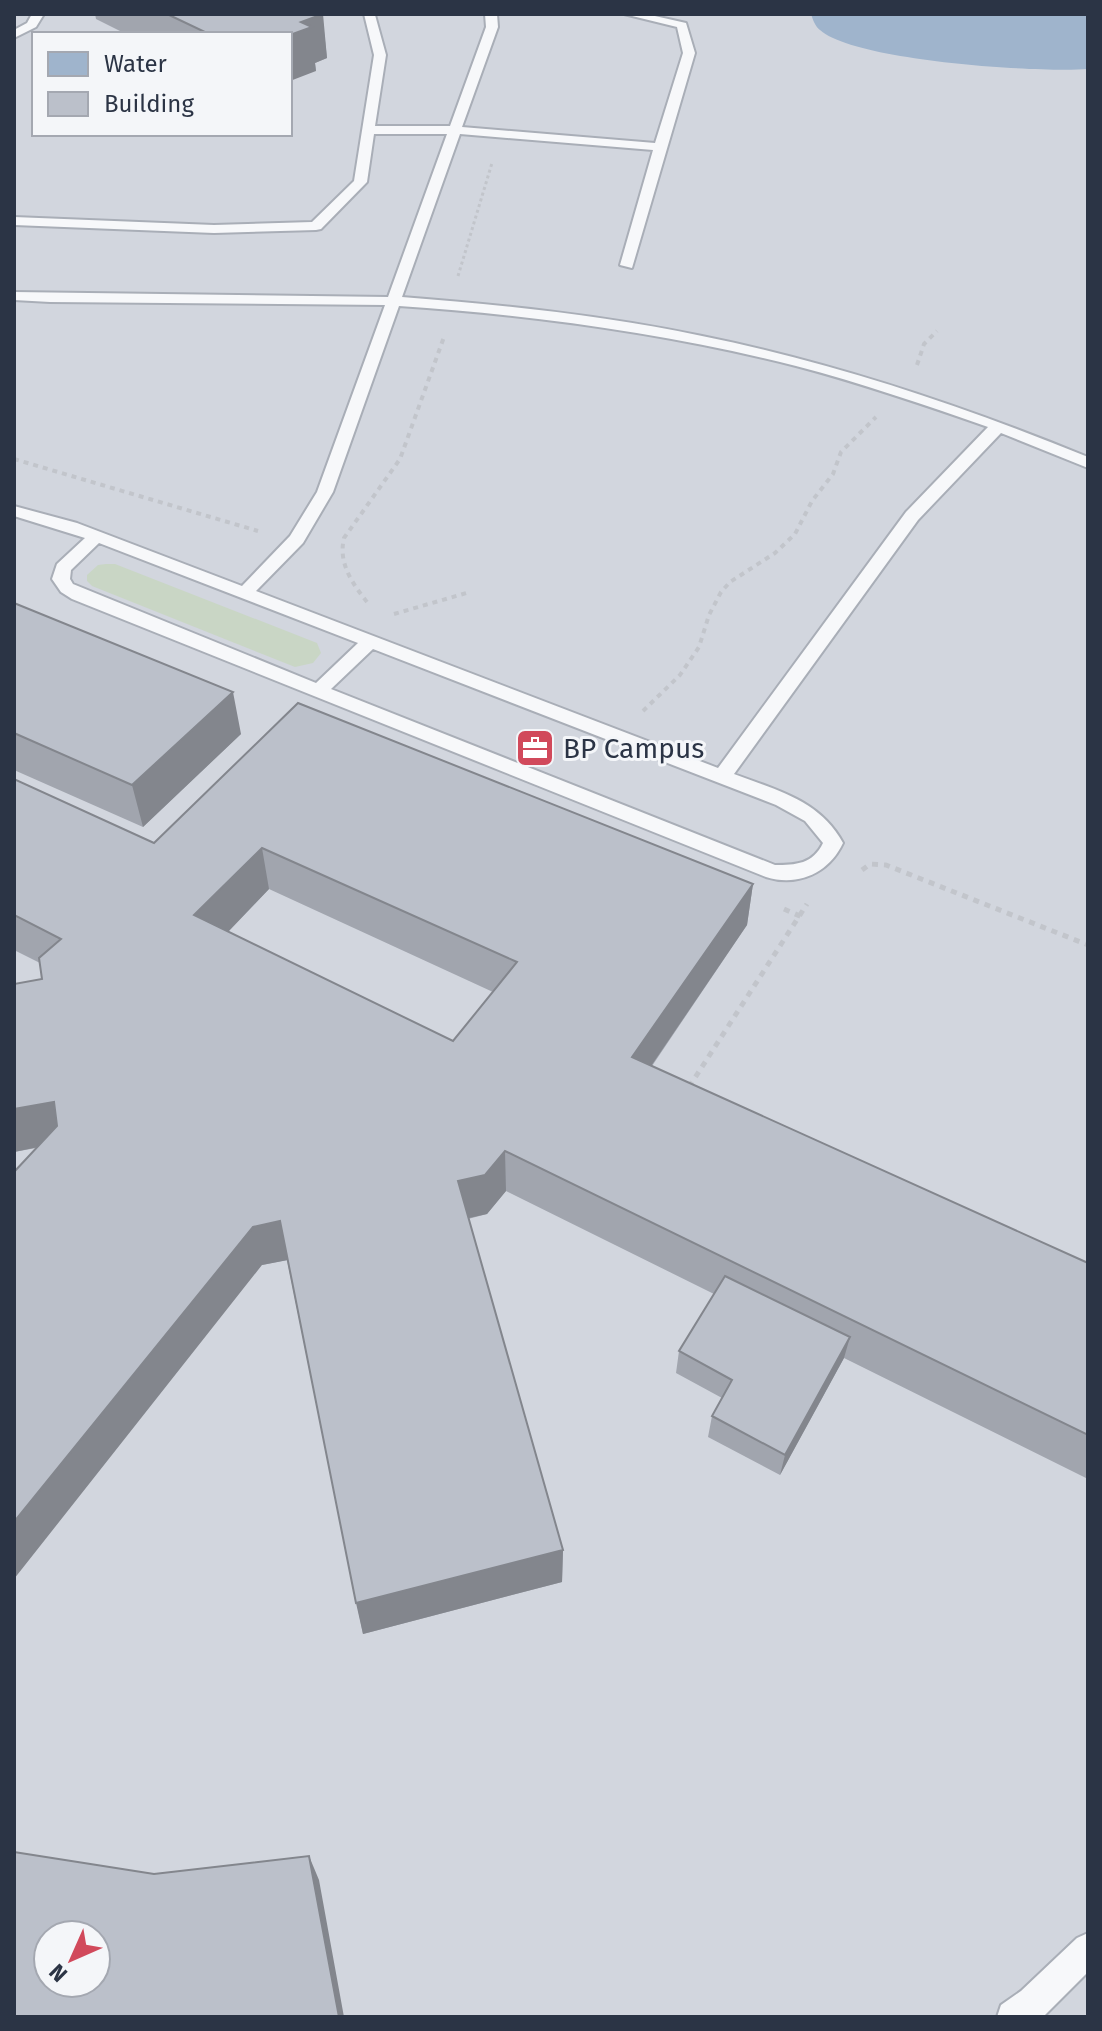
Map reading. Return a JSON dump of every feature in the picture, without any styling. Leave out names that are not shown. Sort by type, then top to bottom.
[{"type":"lane","points":[[14,35],[32,25],[38,14]]},
{"type":"lane","points":[[627,265],[689,53],[682,25],[630,14]]},
{"type":"lane","points":[[14,221],[214,229],[316,226],[360,182],[380,55],[369,15]]},
{"type":"lane","points":[[245,593],[297,539],[325,492],[457,130],[495,16]]},
{"type":"lane","points":[[368,130],[457,130],[660,147]]},
{"type":"lane","points":[[14,296],[124,300],[299,298],[550,315],[697,338],[860,378],[999,426],[1088,463]]},
{"type":"lane","points":[[721,777],[912,516],[979,443],[999,426]]},
{"type":"lane","points":[[14,511],[96,537],[245,593],[811,813],[826,828],[833,843],[827,858],[798,873],[773,872],[67,588],[61,579],[63,568],[96,537]]},
{"type":"lane","points":[[318,691],[369,642]]},
{"type":"lane","points":[[1013,2017],[1033,2003],[1088,1949]]},
{"type":"path","points":[[459,285],[459,267],[495,154]]},
{"type":"path","points":[[914,376],[924,344],[937,331]]},
{"type":"path","points":[[371,608],[347,568],[342,546],[350,529],[380,493],[406,447],[445,334]]},
{"type":"path","points":[[619,738],[655,697],[680,675],[704,637],[709,615],[721,592],[730,582],[775,553],[795,534],[812,501],[833,474],[841,452],[881,411]]},
{"type":"path","points":[[14,459],[233,521],[250,529],[297,539]]},
{"type":"path","points":[[853,877],[870,864],[886,865],[1088,945]]},
{"type":"path","points":[[684,1095],[802,917],[808,896]]},
{"type":"shaded area","points":[[14,14],[1088,14],[1088,2017],[14,2017]]},
{"type":"green space","points":[[115,564],[317,643],[321,653],[313,663],[295,667],[92,586],[87,581],[87,575],[98,565]]},
{"type":"water","points":[[811,14],[1088,14],[1088,69],[991,67],[869,50],[839,41],[820,30]]},
{"type":"building","points":[[167,14],[323,14],[301,22],[312,27],[292,34],[205,32]]},
{"type":"building","points":[[14,603],[233,692],[132,785],[14,733]]},
{"type":"building","points":[[298,703],[753,884],[632,1057],[1088,1263],[1088,1435],[505,1151],[485,1175],[458,1181],[563,1550],[356,1603],[280,1221],[253,1227],[14,1522],[14,1172],[57,1126],[54,1102],[14,1109],[14,984],[42,979],[39,958],[61,939],[14,915],[14,779],[154,843]],"holes":[[[262,848],[517,962],[453,1041],[194,915]]]},
{"type":"building","points":[[725,1276],[850,1337],[785,1455],[712,1416],[732,1380],[679,1351]]},
{"type":"building","points":[[14,1852],[154,1874],[309,1856],[339,2017],[14,2017]]},
{"type":"place","name":"BP Campus","points":[[535,748]]}]
